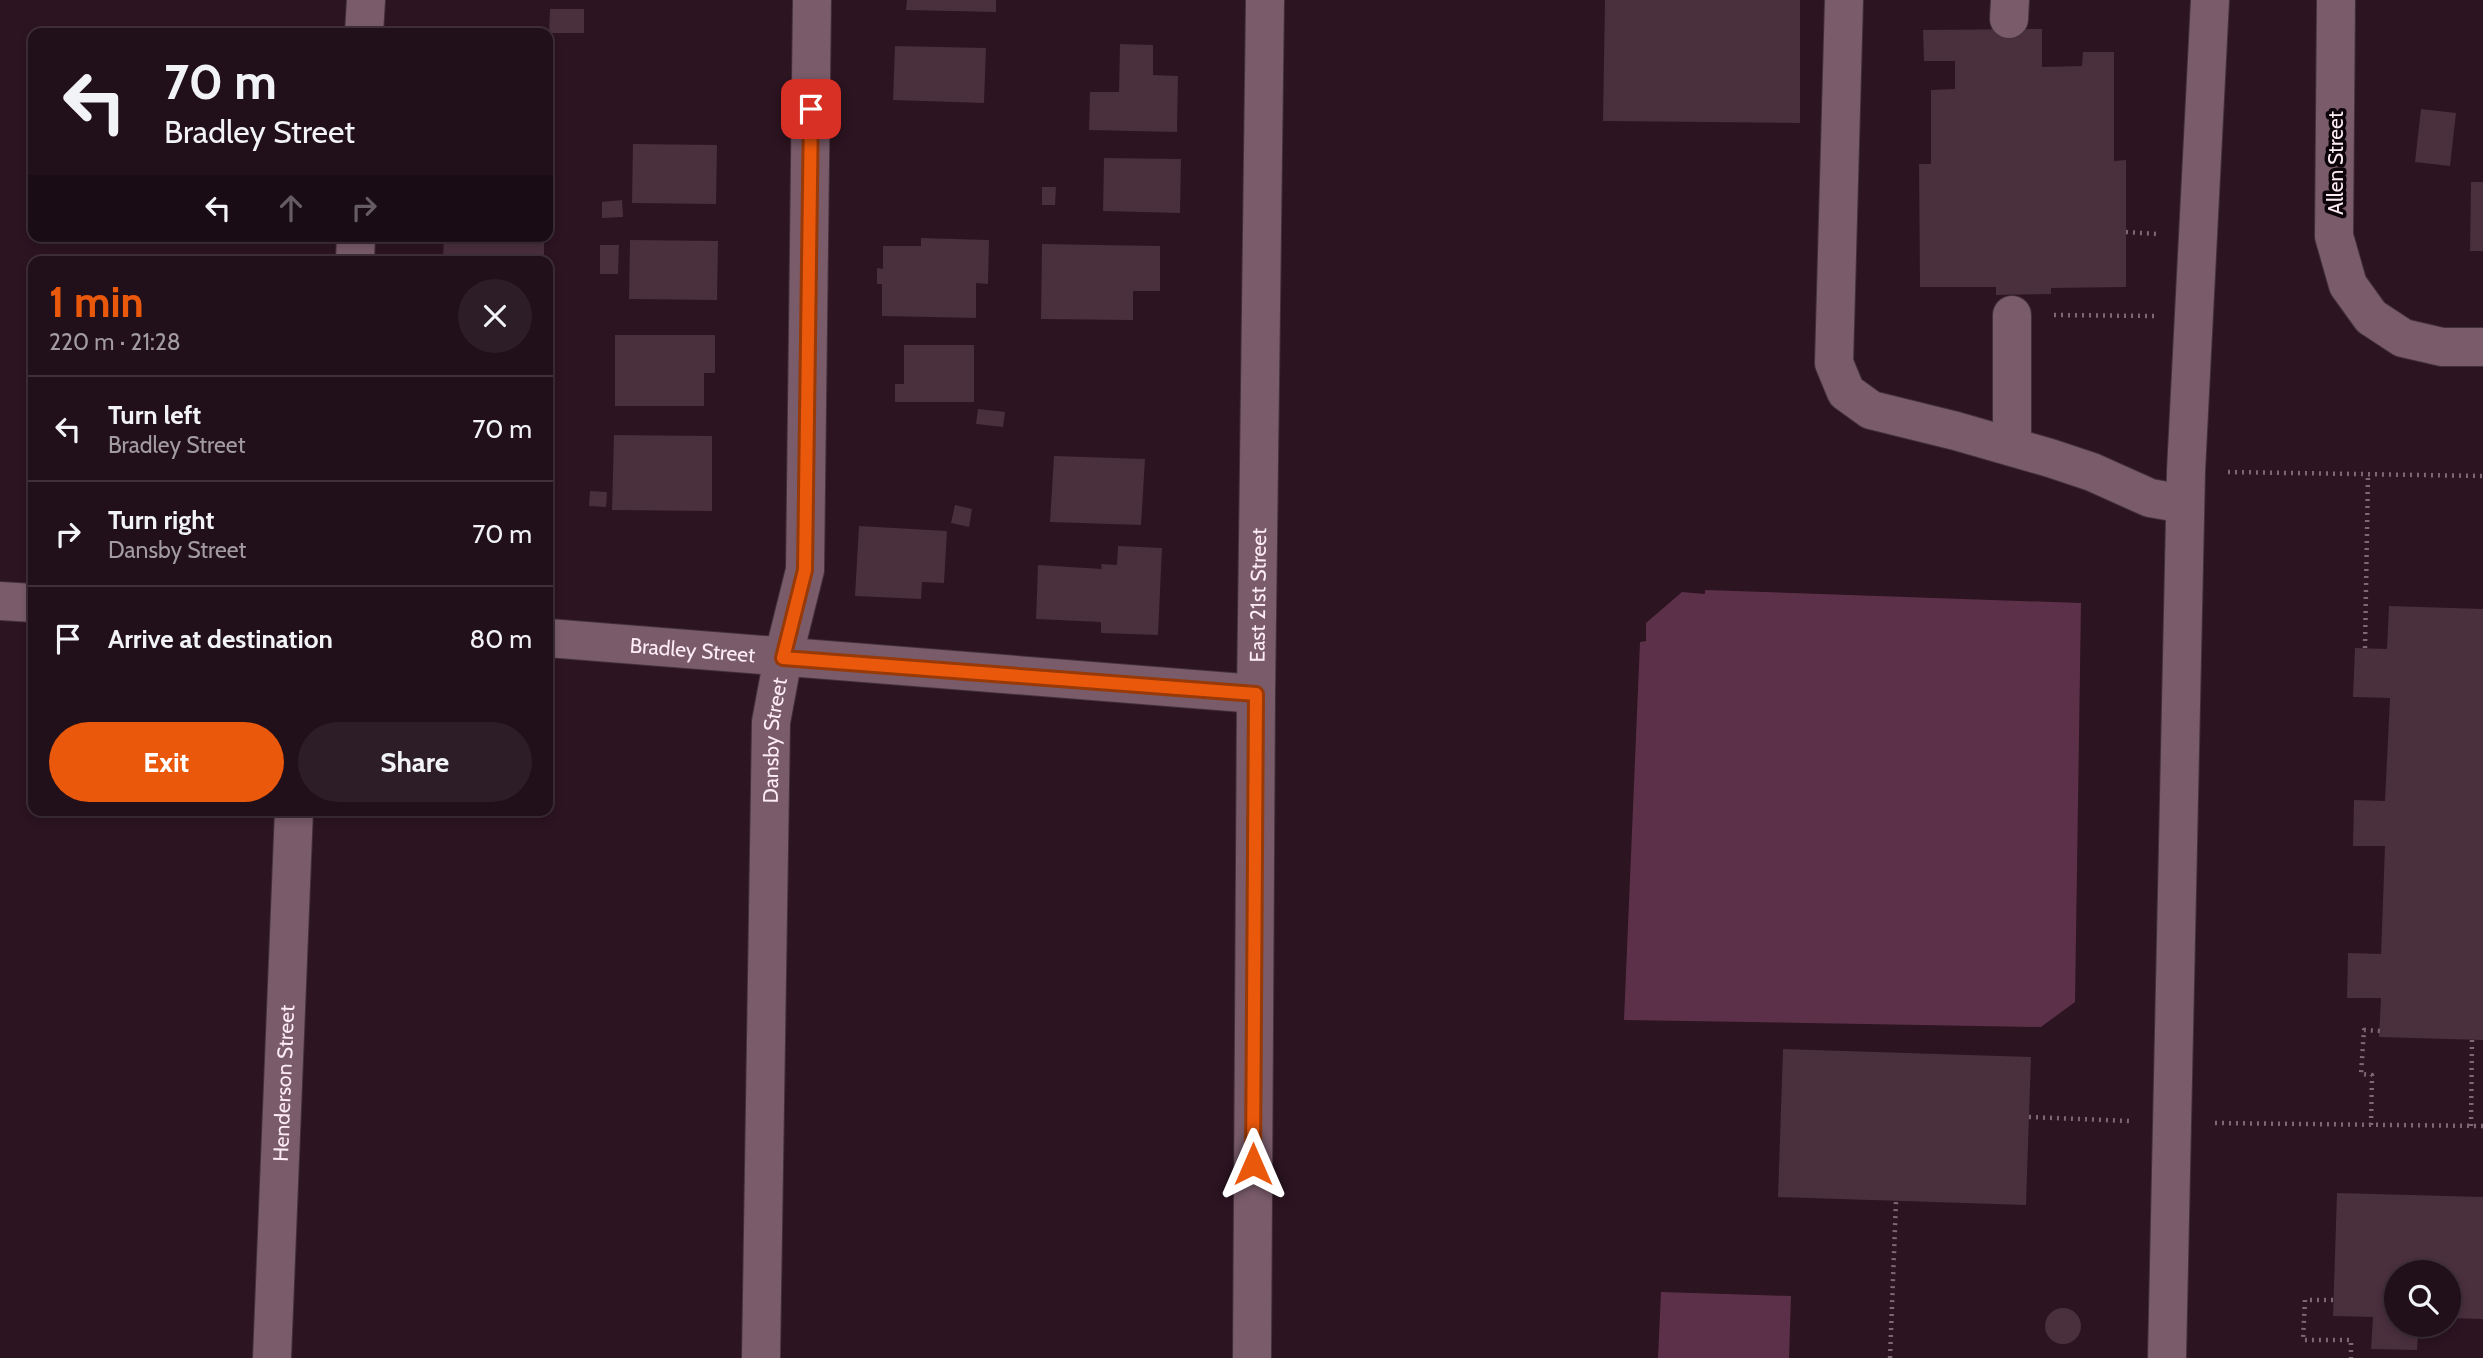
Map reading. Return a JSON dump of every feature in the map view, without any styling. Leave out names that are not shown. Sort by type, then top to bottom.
[{"type":"street","points":[[364,28],[366,0]]},
{"type":"street","name":"Dansby Street","points":[[761,1358],[771,722],[783,658],[805,570],[812,0]]},
{"type":"street","name":"East 21st Street","points":[[1252,1358],[1256,694],[1265,0]]},
{"type":"street","points":[[1844,0],[1834,363],[1846,392],[1871,410],[1956,430],[2092,472],[2150,498],[2186,488]]},
{"type":"street","points":[[2167,1358],[2186,488],[2210,0]]},
{"type":"street","name":"Allen Street","points":[[2336,0],[2334,236],[2348,285],[2371,317],[2403,338],[2442,347],[2483,347]]},
{"type":"street","points":[[2012,315],[2012,447]]},
{"type":"street","points":[[0,601],[28,603]]},
{"type":"street","name":"Bradley Street","points":[[553,638],[1256,694]]},
{"type":"street","name":"Henderson Street","points":[[272,1358],[294,816]]},
{"type":"path","points":[[2012,315],[2194,316]]},
{"type":"path","points":[[2365,648],[2368,474]]},
{"type":"path","points":[[2186,488],[2368,474],[2483,476]]},
{"type":"path","points":[[2371,1125],[2372,1075],[2361,1074],[2364,1030],[2380,1031]]},
{"type":"path","points":[[2471,1126],[2472,1040]]},
{"type":"path","points":[[2029,1118],[2483,1126]]},
{"type":"path","points":[[1890,1358],[1896,1201]]},
{"type":"path","points":[[2333,1300],[2305,1300],[2303,1340],[2351,1340],[2351,1358]]},
{"type":"shaded area","points":[[1705,590],[2081,603],[2075,1002],[2041,1027],[1624,1020],[1640,642],[1646,641],[1646,623],[1682,592],[1705,594]]},
{"type":"shaded area","points":[[1661,1292],[1791,1296],[1789,1358],[1658,1358]]},
{"type":"building","points":[[907,0],[996,0],[996,12],[906,10]]},
{"type":"building","points":[[1605,0],[1800,0],[1800,123],[1603,121]]},
{"type":"building","points":[[550,9],[584,9],[584,33],[553,33],[553,28],[549,28]]},
{"type":"building","points":[[2042,29],[2042,67],[2082,66],[2083,52],[2114,52],[2114,161],[2126,160],[2126,287],[2051,288],[2051,294],[1996,295],[1996,287],[1920,287],[1919,164],[1931,164],[1931,90],[1955,89],[1955,61],[1924,61],[1923,30]]},
{"type":"building","points":[[1120,44],[1153,45],[1153,75],[1178,76],[1177,132],[1089,130],[1090,92],[1119,92]]},
{"type":"building","points":[[895,46],[986,48],[984,103],[893,100]]},
{"type":"building","points":[[2421,109],[2456,113],[2450,166],[2415,162]]},
{"type":"building","points":[[633,144],[717,145],[716,204],[632,203]]},
{"type":"building","points":[[1104,158],[1181,159],[1180,213],[1103,211]]},
{"type":"building","points":[[2471,182],[2483,182],[2483,251],[2470,251]]},
{"type":"building","points":[[1042,187],[1056,187],[1055,205],[1042,205]]},
{"type":"building","points":[[622,200],[623,217],[602,218],[602,202]]},
{"type":"building","points":[[921,238],[989,240],[988,284],[976,283],[976,318],[882,316],[882,284],[877,284],[877,268],[883,269],[883,246],[921,246]]},
{"type":"building","points":[[630,240],[718,241],[717,300],[629,299]]},
{"type":"building","points":[[444,242],[544,242],[544,256],[443,256]]},
{"type":"building","points":[[1042,244],[1160,246],[1160,291],[1133,291],[1133,320],[1041,319]]},
{"type":"building","points":[[600,245],[619,245],[618,274],[600,274]]},
{"type":"building","points":[[615,335],[715,335],[715,373],[704,373],[704,406],[615,406]]},
{"type":"building","points":[[904,345],[974,345],[974,402],[895,402],[895,384],[904,384]]},
{"type":"building","points":[[978,409],[1005,412],[1003,427],[976,424]]},
{"type":"building","points":[[614,435],[712,436],[712,511],[612,510]]},
{"type":"building","points":[[1054,456],[1145,459],[1141,525],[1050,522]]},
{"type":"building","points":[[590,491],[607,492],[606,507],[589,506]]},
{"type":"building","points":[[955,505],[972,509],[969,527],[951,523]]},
{"type":"building","points":[[859,526],[947,531],[944,583],[922,582],[921,599],[855,596]]},
{"type":"building","points":[[1118,546],[1162,548],[1158,635],[1101,633],[1101,622],[1036,619],[1038,565],[1102,569],[1101,564],[1117,565]]},
{"type":"building","points":[[2389,606],[2483,609],[2483,1040],[2379,1037],[2381,998],[2347,998],[2348,953],[2381,954],[2385,846],[2353,846],[2354,800],[2385,801],[2390,698],[2353,697],[2355,648],[2387,649]]},
{"type":"building","points":[[1783,1049],[2031,1057],[2026,1205],[1778,1197]]},
{"type":"building","points":[[2337,1193],[2483,1197],[2483,1319],[2461,1318],[2461,1260],[2384,1260],[2384,1337],[2418,1337],[2417,1350],[2371,1349],[2373,1317],[2333,1316]]},
{"type":"building","points":[[2063,1308],[2076,1313],[2081,1326],[2076,1339],[2063,1344],[2050,1339],[2045,1326],[2050,1313]]},
{"type":"route","points":[[811,109],[805,570],[783,658],[1256,694],[1253,1164]]}]
